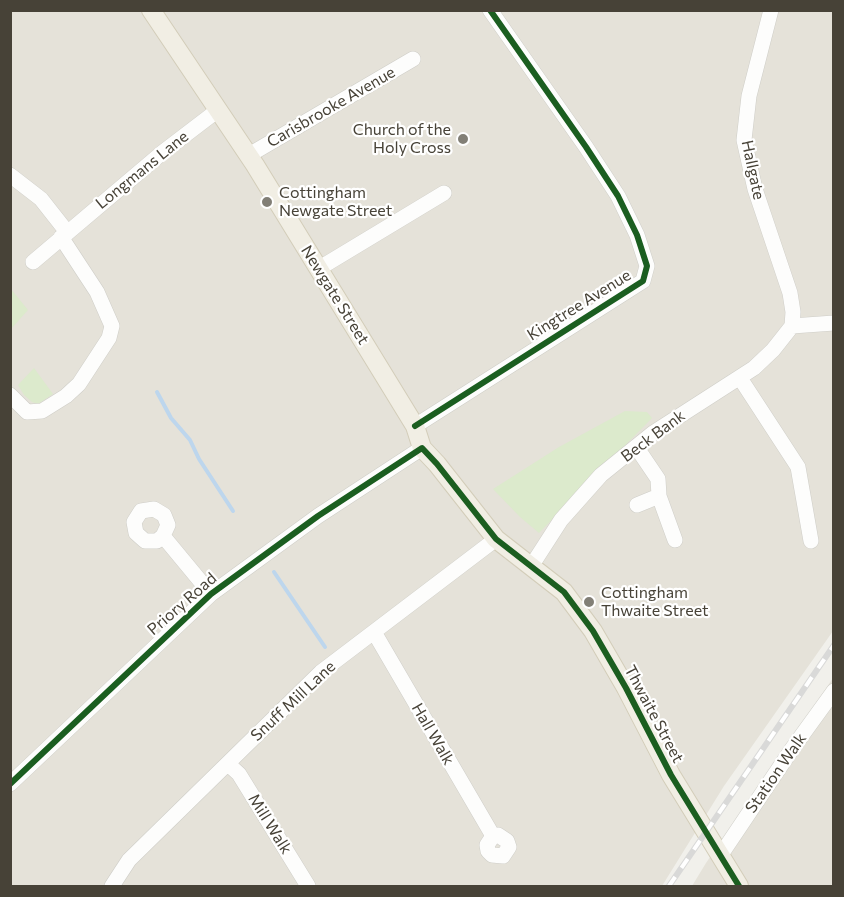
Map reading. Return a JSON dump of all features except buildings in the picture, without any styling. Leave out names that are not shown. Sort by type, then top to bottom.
[{"type":"main road","name":"Newgate Street","points":[[151,10],[249,155],[416,426],[422,448],[496,539],[532,565]]},
{"type":"main road","name":"Thwaite Street","points":[[532,565],[564,592],[593,631],[626,688],[671,775],[738,886]]},
{"type":"street","name":"Kingtree Avenue","points":[[416,426],[643,281],[647,266],[637,235],[618,196],[490,10]]},
{"type":"street","name":"Hallgate","points":[[769,11],[749,96],[744,140],[755,189],[790,293],[793,312],[792,326]]},
{"type":"street","name":"Carisbrooke Avenue","points":[[249,155],[412,58]]},
{"type":"street","name":"Longmans Lane","points":[[33,262],[163,152],[218,110]]},
{"type":"street","points":[[10,175],[40,199],[97,292],[112,326],[109,338],[79,384],[66,396],[42,411],[27,412],[10,395]]},
{"type":"street","points":[[318,269],[444,193]]},
{"type":"street","points":[[792,326],[834,323]]},
{"type":"street","name":"Beck Bank","points":[[532,565],[561,520],[601,475],[653,433],[754,368],[773,350],[792,326]]},
{"type":"street","points":[[740,378],[798,467],[811,541]]},
{"type":"street","name":"Priory Road","points":[[10,784],[211,594],[318,516],[422,448]]},
{"type":"street","points":[[637,448],[658,479],[659,496],[675,540]]},
{"type":"street","points":[[637,505],[659,496]]},
{"type":"street","points":[[163,536],[211,594]]},
{"type":"street","name":"Snuff Mill Lane","points":[[112,886],[129,860],[321,672],[496,539]]},
{"type":"street","name":"Hall Walk","points":[[374,632],[493,836]]},
{"type":"street","name":"Station Walk","points":[[720,856],[792,749],[834,692]]},
{"type":"street","name":"Mill Walk","points":[[228,764],[239,774],[308,886]]},
{"type":"shaded area","points":[[10,11],[833,11],[833,631],[724,786],[662,886],[11,886]]},
{"type":"shaded area","points":[[833,678],[833,886],[692,886],[706,863]]},
{"type":"green space","points":[[11,289],[28,310],[10,329]]},
{"type":"green space","points":[[34,368],[53,394],[38,404],[24,395],[18,385]]},
{"type":"green space","points":[[625,411],[647,412],[652,418],[539,533],[493,489],[559,447]]},
{"type":"waterway","points":[[157,392],[171,418],[190,440],[199,459],[233,511]]},
{"type":"waterway","points":[[274,572],[325,647]]},
{"type":"railway","points":[[669,886],[834,645]]},
{"type":"cycle path","points":[[415,426],[643,281],[647,266],[637,235],[618,196],[490,10]]},
{"type":"cycle path","points":[[10,784],[211,594],[318,516],[422,448],[496,539],[564,592],[593,631],[626,688],[671,775],[739,886]]},
{"type":"place","name":"Church of the Holy Cross","points":[[463,139]]},
{"type":"place","name":"Cottingham Newgate Street","points":[[267,202]]},
{"type":"place","name":"Cottingham Thwaite Street","points":[[589,602]]}]
